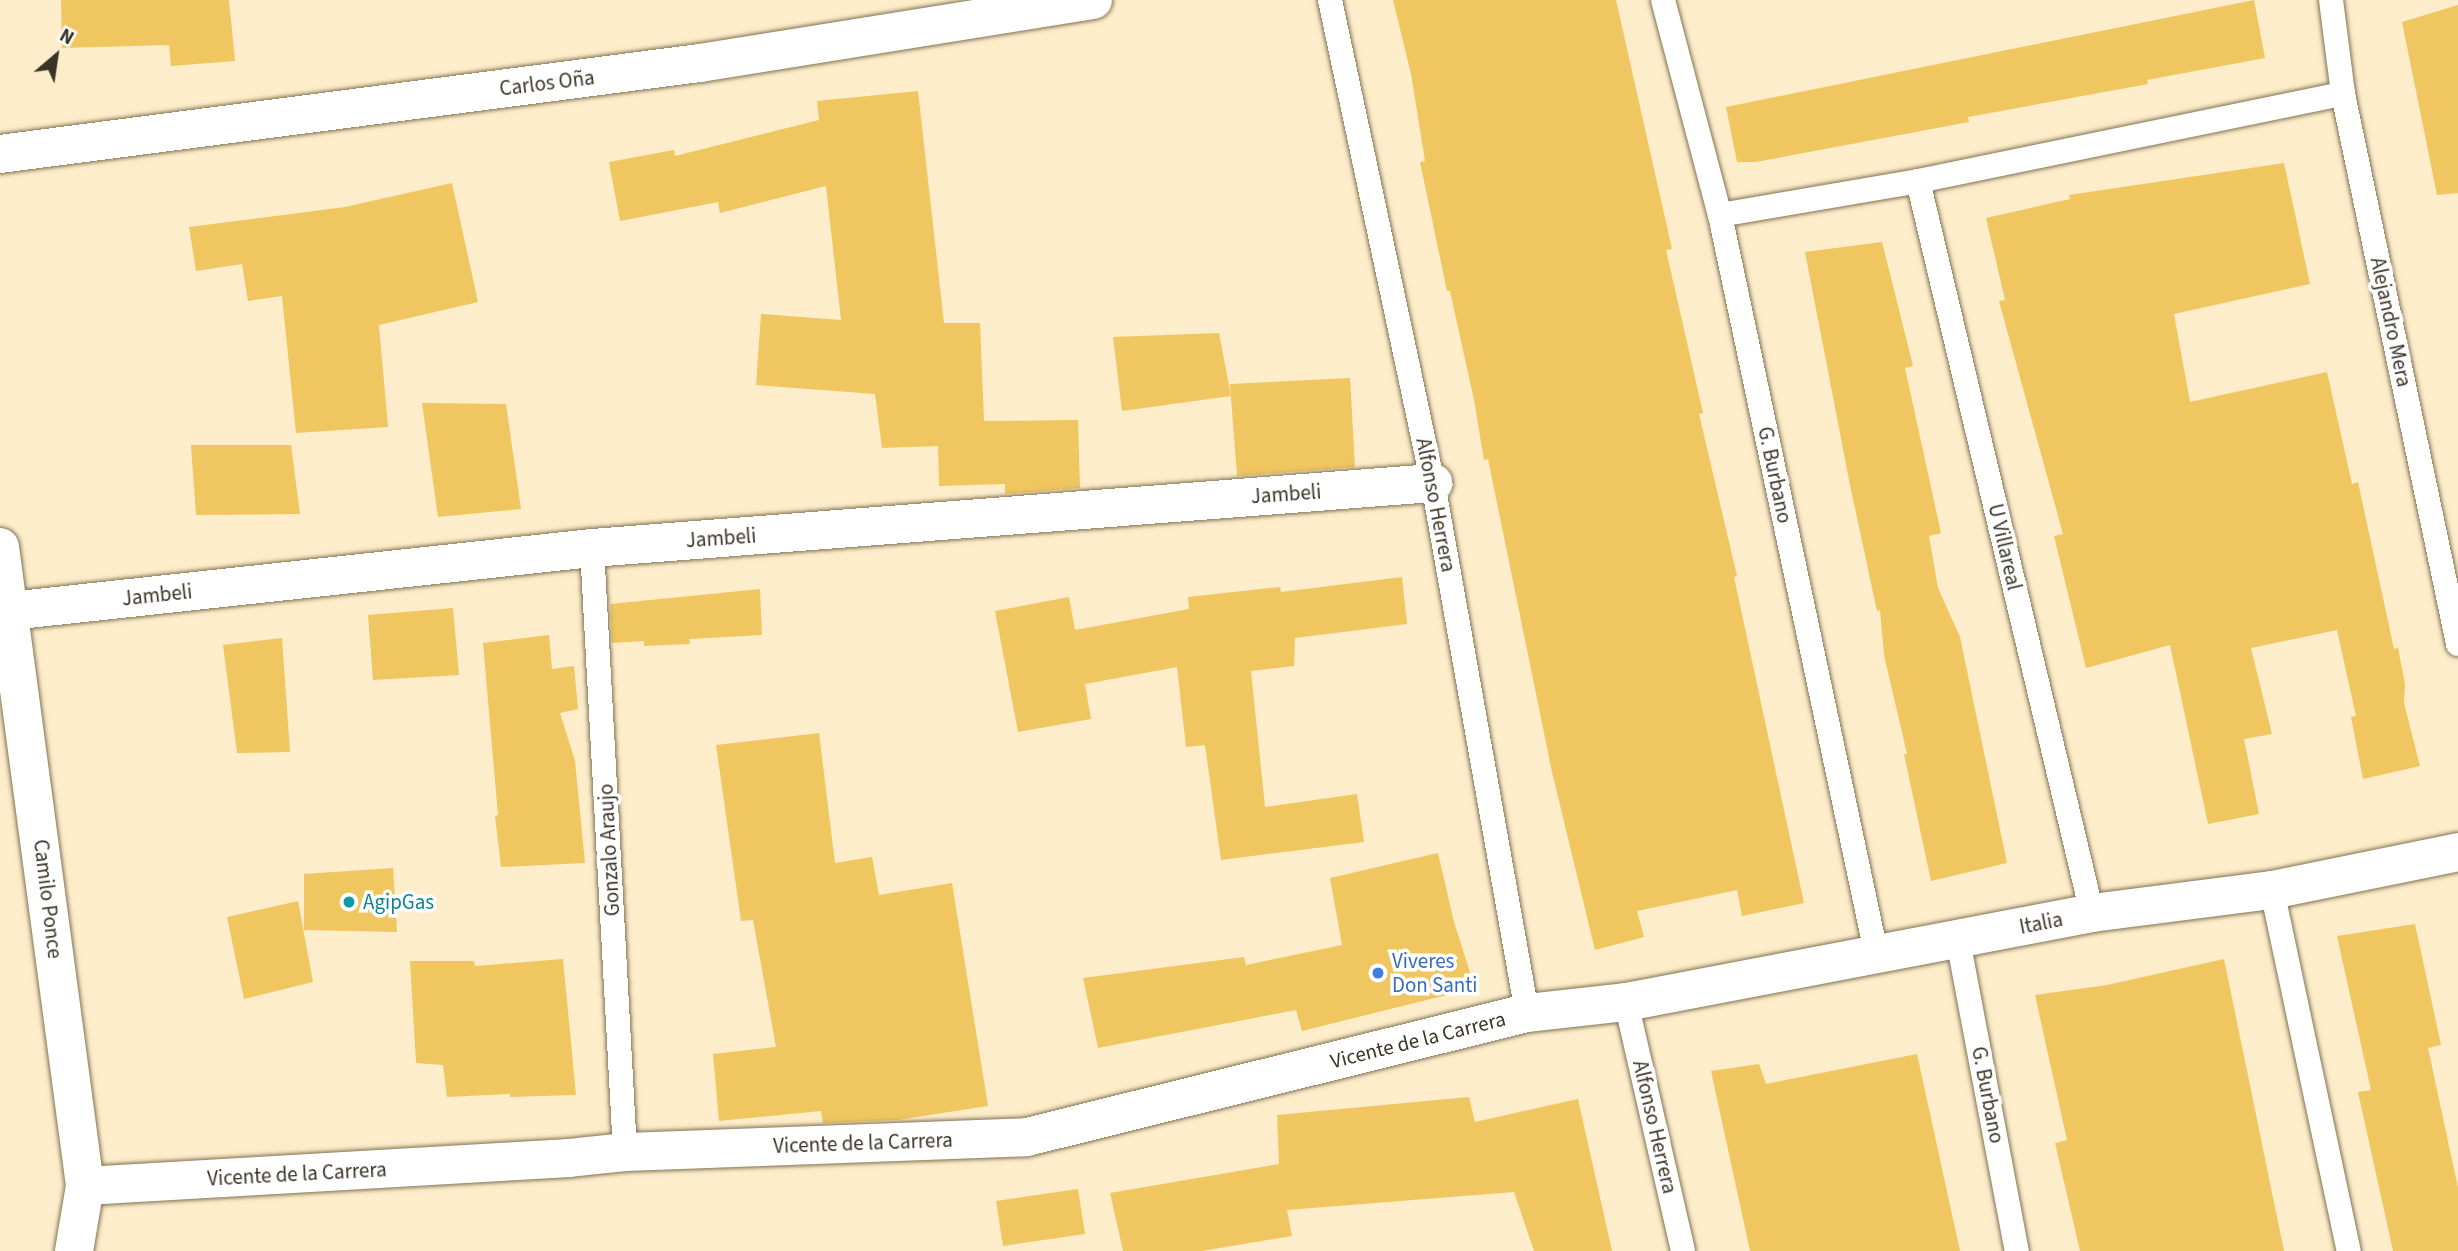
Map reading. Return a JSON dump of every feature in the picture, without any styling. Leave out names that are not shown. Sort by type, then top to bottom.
[{"type":"street","name":"Carlos Oña","points":[[0,154],[700,63],[1093,0]]},
{"type":"street","name":"Jambeli","points":[[10,611],[592,548],[1433,482]]},
{"type":"street","name":"Camilo Ponce","points":[[0,547],[85,1186],[74,1251]]},
{"type":"street","name":"Italia","points":[[1626,1002],[2092,913],[2272,890],[2458,852]]},
{"type":"street","name":"Vicente de la Carrera","points":[[85,1186],[569,1158],[625,1152],[1027,1137],[1527,1013],[1626,1002]]},
{"type":"lane","name":"Alfonso Herrera","points":[[1329,0],[1433,482],[1527,1013]]},
{"type":"lane","name":"G. Burbano","points":[[1663,0],[1720,215],[1876,953]]},
{"type":"lane","name":"Alejandro Mera","points":[[2331,0],[2343,94],[2458,644]]},
{"type":"lane","points":[[1720,215],[2343,94]]},
{"type":"lane","points":[[1720,215],[1918,181],[2343,94]]},
{"type":"lane","name":"U Villareal","points":[[1918,181],[2092,913]]},
{"type":"lane","name":"Gonzalo Araujo","points":[[592,548],[625,1152]]},
{"type":"lane","points":[[2272,890],[2349,1251]]},
{"type":"lane","name":"G. Burbano","points":[[1958,940],[2017,1251]]},
{"type":"lane","name":"Alfonso Herrera","points":[[1626,1002],[1683,1251]]},
{"type":"building","points":[[61,0],[229,0],[235,61],[171,66],[169,45],[62,48]]},
{"type":"building","points":[[1393,0],[1616,0],[1672,249],[1666,250],[1703,413],[1699,414],[1737,576],[1734,577],[1804,903],[1742,916],[1737,890],[1637,911],[1644,937],[1595,950],[1552,772],[1488,459],[1484,460],[1474,400],[1450,291],[1447,291],[1420,162],[1425,161],[1411,74]]},
{"type":"building","points":[[2254,0],[2265,58],[2147,80],[2148,84],[1968,117],[1969,122],[1756,162],[1737,162],[1726,107]]},
{"type":"building","points":[[2458,5],[2458,193],[2437,195],[2402,22]]},
{"type":"building","points":[[918,91],[944,323],[980,323],[984,421],[1078,420],[1080,488],[1005,494],[1005,484],[939,486],[938,446],[882,448],[875,394],[756,385],[761,314],[841,320],[826,186],[720,213],[718,202],[620,221],[609,162],[674,150],[675,156],[819,120],[817,101]]},
{"type":"building","points":[[2284,163],[2310,284],[2174,314],[2190,402],[2327,372],[2352,484],[2358,482],[2394,649],[2398,648],[2405,684],[2404,703],[2420,766],[2363,779],[2351,717],[2356,716],[2337,630],[2251,648],[2272,734],[2244,739],[2259,814],[2208,824],[2170,645],[2086,668],[2054,536],[2063,534],[1999,301],[2005,300],[1986,218],[2070,199],[2069,195]]},
{"type":"building","points":[[452,183],[478,302],[379,325],[388,427],[296,433],[282,296],[248,301],[242,264],[196,271],[189,227],[345,207]]},
{"type":"building","points":[[1882,242],[1913,366],[1905,368],[1941,533],[1929,536],[1938,588],[1960,637],[2007,863],[1931,881],[1904,754],[1907,754],[1884,655],[1880,610],[1877,611],[1850,485],[1805,252]]},
{"type":"building","points":[[1219,333],[1231,396],[1122,411],[1113,337]]},
{"type":"building","points":[[1350,378],[1355,467],[1237,476],[1230,384]]},
{"type":"building","points":[[422,403],[506,404],[521,509],[438,517]]},
{"type":"building","points":[[191,445],[291,445],[300,514],[196,515]]},
{"type":"building","points":[[1402,577],[1407,624],[1295,638],[1294,666],[1251,671],[1265,807],[1357,794],[1364,842],[1221,860],[1205,745],[1186,747],[1177,667],[1085,684],[1091,719],[1018,732],[995,611],[1069,597],[1075,630],[1189,609],[1188,597],[1280,587],[1281,592]]},
{"type":"building","points":[[760,589],[762,635],[689,639],[690,644],[644,646],[644,641],[612,643],[610,604]]},
{"type":"building","points":[[453,608],[459,675],[373,680],[368,615]]},
{"type":"building","points":[[549,635],[552,669],[574,666],[578,709],[560,713],[575,761],[585,863],[501,867],[483,643]]},
{"type":"building","points":[[282,638],[290,752],[237,753],[223,645]]},
{"type":"building","points":[[819,733],[835,863],[872,857],[879,895],[952,883],[988,1106],[897,1120],[823,1123],[821,1111],[719,1121],[713,1054],[776,1047],[753,920],[741,921],[716,745]]},
{"type":"building","points":[[1438,853],[1454,922],[1475,988],[1302,1031],[1296,1010],[1098,1048],[1083,978],[1244,957],[1246,965],[1342,945],[1330,878]]},
{"type":"building","name":"AgipGas","points":[[393,868],[397,932],[304,930],[304,874]]},
{"type":"building","points":[[298,901],[313,982],[244,999],[227,917]]},
{"type":"building","points":[[2415,924],[2441,1045],[2428,1048],[2458,1188],[2458,1251],[2393,1251],[2358,1092],[2371,1090],[2337,936]]},
{"type":"building","points":[[563,959],[576,1095],[447,1097],[443,1065],[416,1063],[410,961],[474,961],[475,966]]},
{"type":"building","points":[[2224,959],[2284,1251],[2080,1251],[2055,1143],[2067,1140],[2035,995],[2107,985]]},
{"type":"building","points":[[1917,1054],[1960,1251],[1750,1251],[1711,1071],[1759,1064],[1766,1084]]},
{"type":"building","points":[[1469,1097],[1475,1122],[1578,1099],[1612,1251],[1534,1251],[1514,1192],[1287,1210],[1292,1236],[1202,1251],[1123,1251],[1110,1193],[1279,1164],[1277,1115]]},
{"type":"building","points":[[1078,1189],[1085,1234],[1003,1246],[996,1201]]},
{"type":"place","name":"AgipGas","points":[[349,902]]},
{"type":"place","name":"Viveres Don Santi","points":[[1378,973]]}]
